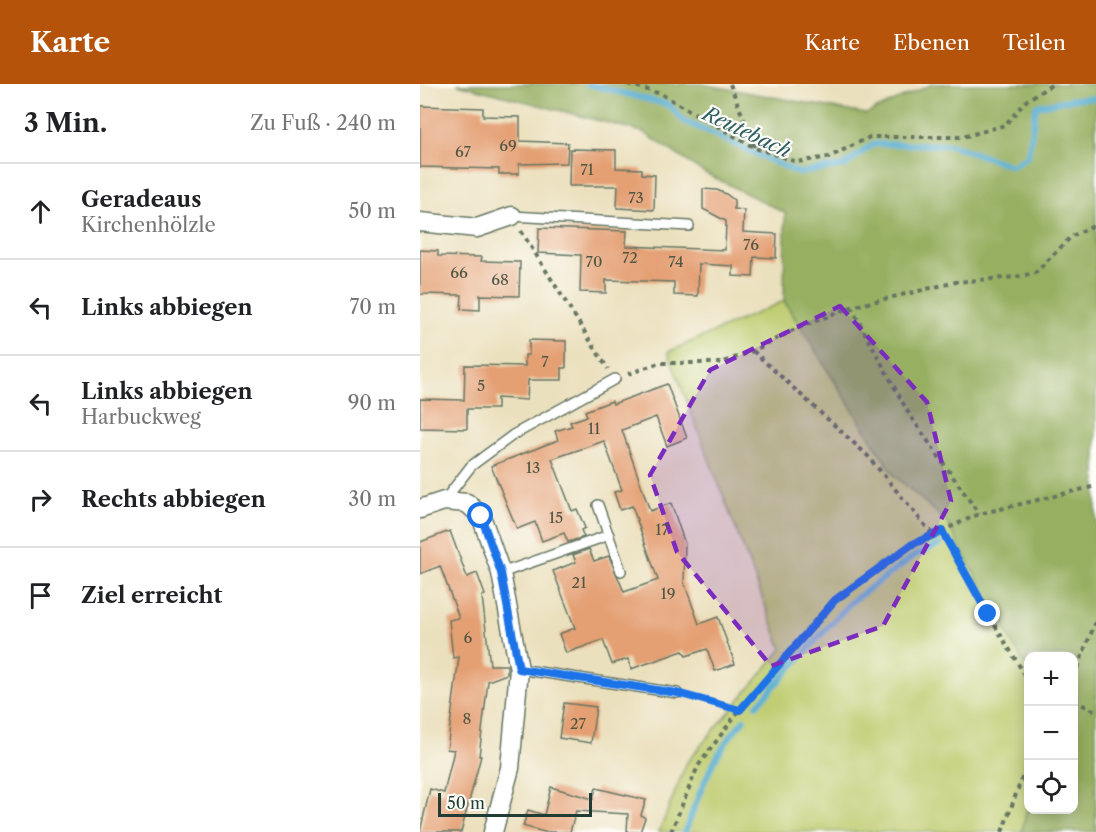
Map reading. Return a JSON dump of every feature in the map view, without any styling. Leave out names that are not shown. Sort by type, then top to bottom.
[{"type":"street","points":[[420,222],[477,228],[512,216]]},
{"type":"street","points":[[420,509],[444,501],[467,503],[481,516],[501,573],[519,669],[510,768],[493,832]]},
{"type":"lane","points":[[512,216],[689,226]]},
{"type":"lane","points":[[444,501],[471,466],[513,435],[615,379]]},
{"type":"lane","points":[[598,505],[621,571]]},
{"type":"lane","points":[[501,573],[609,535]]},
{"type":"lane","points":[[519,669],[677,693]]},
{"type":"path","points":[[628,84],[661,94],[755,148],[797,162],[829,157],[870,137],[963,137],[1005,125],[1027,100],[1053,84]]},
{"type":"path","points":[[730,84],[755,148]]},
{"type":"path","points":[[512,216],[615,379],[659,363],[721,363],[753,351],[793,330],[851,307],[956,282],[1016,277],[1035,273],[1072,236],[1096,225]]},
{"type":"path","points":[[851,307],[909,414],[979,514]]},
{"type":"path","points":[[753,351],[867,456],[933,535]]},
{"type":"path","points":[[671,832],[698,766],[740,710],[835,600],[911,545],[979,514],[1096,486]]},
{"type":"path","points":[[942,531],[988,614],[1024,672]]},
{"type":"path","points":[[1078,666],[1096,621]]},
{"type":"path","points":[[677,693],[740,710]]},
{"type":"path","points":[[1078,703],[1096,711]]},
{"type":"path","points":[[1002,832],[1024,775]]},
{"type":"highlighted area","points":[[840,306],[927,402],[951,501],[883,626],[771,666],[677,552],[650,475],[710,370]]},
{"type":"green space","points":[[457,84],[702,84],[866,114],[932,84],[1096,84],[1096,832],[1022,832],[1026,814],[1078,814],[1078,652],[1024,652],[1024,664],[946,521],[894,475],[784,301],[785,213],[703,172],[643,132]]},
{"type":"green space","points":[[784,301],[894,475],[946,521],[1024,664],[1024,814],[1026,814],[1022,832],[659,832],[687,762],[782,649],[668,352]]},
{"type":"building","points":[[420,106],[483,108],[483,116],[520,117],[520,141],[568,143],[567,163],[519,164],[519,174],[499,174],[499,169],[420,167]]},
{"type":"building","points":[[570,149],[616,150],[616,168],[642,169],[642,174],[655,175],[654,210],[617,208],[618,186],[569,186]]},
{"type":"building","points":[[703,189],[717,190],[726,194],[734,200],[734,209],[744,210],[743,232],[777,234],[776,258],[754,257],[753,277],[733,276],[733,266],[699,264],[698,296],[674,295],[674,282],[606,280],[606,293],[580,292],[581,255],[538,253],[539,228],[627,231],[626,246],[725,250],[726,221],[703,209]]},
{"type":"building","points":[[420,250],[438,251],[438,256],[482,257],[481,261],[520,262],[519,296],[480,295],[480,310],[461,309],[462,295],[420,294]]},
{"type":"building","points":[[529,340],[566,341],[566,368],[562,368],[562,380],[528,380],[527,400],[497,398],[497,409],[467,409],[467,429],[420,428],[420,399],[464,400],[465,365],[525,366],[525,355],[529,355]]},
{"type":"building","points":[[667,384],[687,438],[667,446],[656,417],[622,430],[650,511],[671,503],[685,544],[684,582],[699,624],[718,617],[735,664],[715,671],[707,649],[686,656],[683,651],[631,669],[628,659],[612,664],[603,640],[566,653],[559,634],[575,628],[553,571],[576,562],[573,555],[589,549],[594,561],[609,556],[624,592],[658,580],[632,506],[620,510],[614,492],[622,490],[604,441],[552,459],[572,511],[577,509],[585,528],[581,530],[584,537],[568,542],[564,533],[542,541],[535,522],[517,529],[491,466],[558,440],[555,431],[572,426],[570,422],[587,416],[585,411],[612,401],[613,404]]},
{"type":"building","points":[[450,531],[467,577],[477,573],[485,595],[482,596],[490,665],[507,665],[507,674],[488,681],[479,756],[481,756],[461,832],[420,832],[430,789],[444,793],[454,750],[447,749],[459,657],[453,658],[449,620],[459,618],[440,566],[420,574],[420,542]]},
{"type":"building","points":[[564,703],[596,707],[591,743],[559,738]]},
{"type":"building","points":[[551,787],[593,799],[596,788],[646,800],[641,815],[645,818],[640,832],[627,832],[628,814],[576,811],[570,832],[544,832],[523,826],[528,810],[544,815]]},
{"type":"waterway","name":"Reutebach","points":[[588,84],[669,105],[684,121],[798,173],[844,166],[873,144],[951,145],[1012,166],[1028,156],[1036,106],[1073,99],[1096,98]]},
{"type":"waterway","points":[[757,705],[851,602],[914,556],[940,544]]},
{"type":"waterway","points":[[685,832],[715,759],[744,720]]},
{"type":"route","points":[[481,516],[501,573],[519,669],[677,693],[740,710],[835,600],[911,545],[942,531],[988,614]]}]
